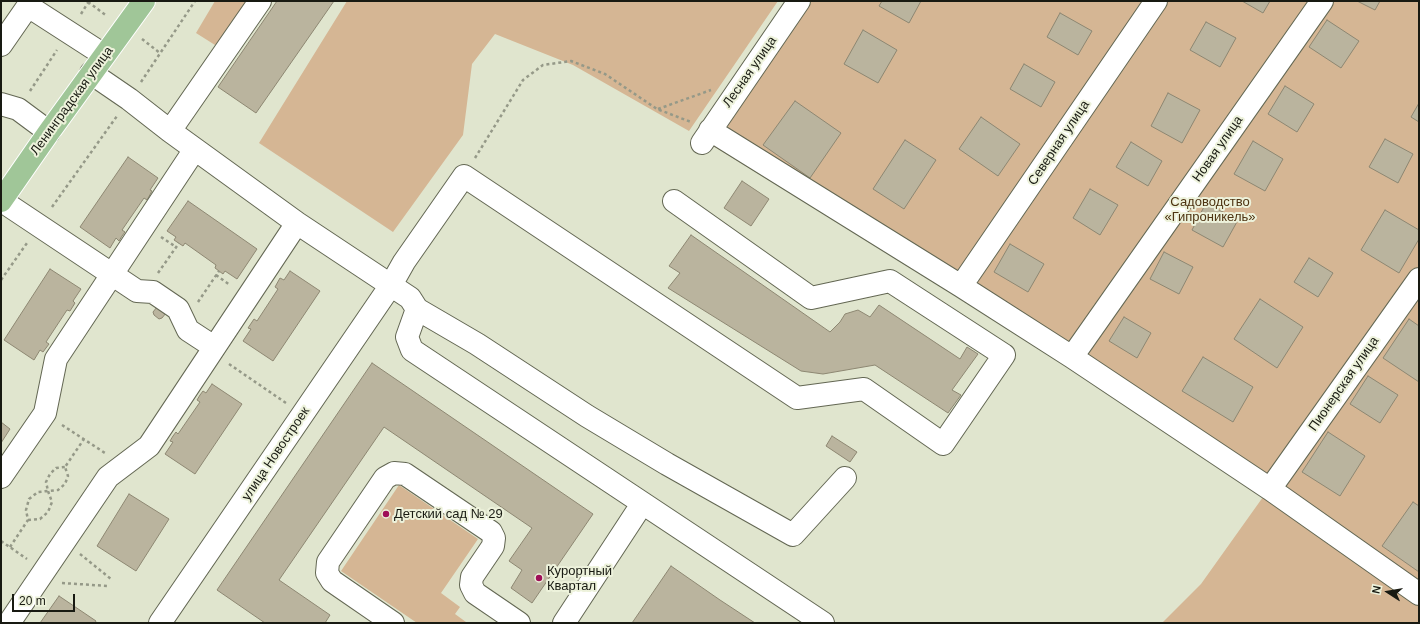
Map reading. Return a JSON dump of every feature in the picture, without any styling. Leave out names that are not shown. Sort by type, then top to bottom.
[{"type":"main road","name":"Ленинградская улица","points":[[1,201],[144,1]]},
{"type":"street","points":[[170,131],[260,1]]},
{"type":"street","name":"Лесная улица","points":[[706,136],[799,1]]},
{"type":"street","name":"Северная улица","points":[[961,286],[1156,1]]},
{"type":"street","name":"Новая улица","points":[[1072,357],[1322,1]]},
{"type":"street","points":[[1,45],[28,6],[104,55]]},
{"type":"street","points":[[92,73],[297,223],[410,298],[417,309],[477,344],[600,424],[792,536],[845,478]]},
{"type":"street","points":[[7,104],[49,132]]},
{"type":"street","points":[[706,136],[961,286],[1072,357],[1270,489],[1419,594]]},
{"type":"street","points":[[1,478],[45,413],[56,359],[195,149]]},
{"type":"street","points":[[464,176],[797,398],[864,389],[943,444],[1004,354],[890,281],[811,298],[674,202]]},
{"type":"street","name":"улица Новостроек","points":[[167,621],[391,285],[404,262],[464,176]]},
{"type":"street","points":[[1,201],[137,291],[153,292],[178,308],[188,330],[213,350]]},
{"type":"street","points":[[9,623],[108,477],[149,446],[297,223]]},
{"type":"street","name":"Пионерская улица","points":[[1270,489],[1419,279]]},
{"type":"street","points":[[417,309],[407,337],[412,350],[823,623]]},
{"type":"street","points":[[393,623],[332,581],[327,572],[328,562],[385,478],[394,473],[405,474],[491,532],[494,538],[493,546],[472,577],[471,585],[475,592],[519,623]]},
{"type":"street","points":[[564,623],[642,504]]},
{"type":"path","points":[[1,280],[129,99],[195,1]]},
{"type":"path","points":[[7,104],[69,33],[88,2],[113,20]]},
{"type":"path","points":[[136,36],[160,53]]},
{"type":"path","points":[[464,176],[523,80],[543,66],[571,61],[606,74],[657,109],[706,136]]},
{"type":"path","points":[[657,109],[746,78]]},
{"type":"path","points":[[146,292],[179,243]]},
{"type":"path","points":[[184,321],[219,271]]},
{"type":"path","points":[[213,350],[269,392]]},
{"type":"path","points":[[45,413],[124,466]]},
{"type":"path","points":[[28,520],[40,519],[48,512],[52,502],[46,482],[50,474],[56,468],[65,467],[84,439]]},
{"type":"path","points":[[10,547],[28,520],[26,510],[29,499],[38,492],[58,490],[65,484],[68,476],[65,467]]},
{"type":"path","points":[[1,541],[10,547],[41,576],[108,586]]},
{"type":"path","points":[[64,541],[111,579]]},
{"type":"green space","points":[[215,1],[254,1],[215,45],[196,33]]},
{"type":"green space","points":[[347,1],[778,1],[689,131],[573,65],[495,34],[472,64],[463,135],[393,232],[259,143]]},
{"type":"green space","name":"Садоводство «Гипроникель»","points":[[811,1],[1419,1],[1419,623],[1162,623],[1201,584],[1263,497],[1068,364],[710,144]]},
{"type":"green space","points":[[399,485],[478,539],[441,593],[460,607],[455,614],[466,622],[465,623],[417,623],[341,571]]},
{"type":"building","points":[[277,1],[334,1],[256,113],[218,87]]},
{"type":"building","points":[[882,1],[921,1],[909,23],[879,6]]},
{"type":"building","points":[[1242,1],[1270,1],[1263,13]]},
{"type":"building","points":[[1357,1],[1380,1],[1375,10]]},
{"type":"building","points":[[1060,13],[1092,31],[1078,55],[1047,37]]},
{"type":"building","points":[[1327,20],[1359,41],[1341,68],[1309,47]]},
{"type":"building","points":[[1206,22],[1236,38],[1220,67],[1190,50]]},
{"type":"building","points":[[863,30],[897,50],[878,83],[844,64]]},
{"type":"building","points":[[1024,64],[1055,82],[1041,107],[1010,89]]},
{"type":"building","points":[[1285,86],[1314,104],[1297,132],[1268,114]]},
{"type":"building","points":[[1168,93],[1200,110],[1182,143],[1151,126]]},
{"type":"building","points":[[795,101],[841,133],[810,178],[763,145]]},
{"type":"building","points":[[1419,103],[1419,122],[1411,117]]},
{"type":"building","points":[[981,117],[1020,144],[998,176],[959,149]]},
{"type":"building","points":[[1385,139],[1413,154],[1398,183],[1369,167]]},
{"type":"building","points":[[905,140],[936,160],[904,209],[873,189]]},
{"type":"building","points":[[1253,141],[1283,159],[1265,191],[1234,174]]},
{"type":"building","points":[[1131,142],[1162,161],[1148,186],[1116,167]]},
{"type":"building","points":[[128,157],[158,178],[150,190],[152,191],[147,200],[144,198],[122,230],[125,232],[119,241],[116,238],[110,248],[80,227]]},
{"type":"building","points":[[742,181],[769,199],[751,226],[724,208]]},
{"type":"building","points":[[1090,189],[1118,205],[1100,235],[1073,218]]},
{"type":"building","points":[[188,201],[257,249],[237,279],[225,271],[223,274],[215,268],[216,265],[185,243],[183,246],[174,240],[176,237],[167,231]]},
{"type":"building","points":[[1206,203],[1238,220],[1223,247],[1192,230]]},
{"type":"building","points":[[1385,210],[1419,230],[1419,239],[1399,273],[1361,250]]},
{"type":"building","points":[[691,235],[830,332],[840,322],[845,314],[858,310],[870,317],[879,305],[960,359],[967,347],[978,354],[952,390],[961,395],[948,413],[875,365],[823,374],[801,371],[668,288],[680,273],[669,266]]},
{"type":"building","points":[[1010,244],[1044,264],[1028,292],[994,272]]},
{"type":"building","points":[[1164,252],[1193,267],[1179,294],[1150,279]]},
{"type":"building","points":[[1309,258],[1333,273],[1318,297],[1294,282]]},
{"type":"building","points":[[50,269],[81,289],[73,301],[75,303],[70,311],[67,310],[46,342],[49,344],[43,352],[40,350],[34,360],[4,340]]},
{"type":"building","points":[[290,271],[320,291],[273,361],[243,341],[251,329],[248,328],[254,319],[257,321],[278,289],[275,287],[280,278],[284,280]]},
{"type":"building","points":[[1260,299],[1303,327],[1277,368],[1234,339]]},
{"type":"building","points":[[157,307],[166,313],[159,319],[153,312]]},
{"type":"building","points":[[1124,317],[1151,333],[1137,358],[1109,341]]},
{"type":"building","points":[[1409,319],[1419,326],[1419,382],[1383,358]]},
{"type":"building","points":[[1203,357],[1253,387],[1233,422],[1182,391]]},
{"type":"building","points":[[372,363],[593,514],[532,603],[511,588],[522,570],[509,561],[532,528],[384,427],[279,580],[330,615],[325,623],[265,623],[217,590]]},
{"type":"building","points":[[1368,376],[1398,395],[1380,423],[1350,404]]},
{"type":"building","points":[[212,384],[242,404],[195,474],[165,454],[173,442],[170,441],[173,436],[176,432],[178,434],[200,402],[197,400],[200,395],[203,391],[206,393]]},
{"type":"building","points":[[1,422],[10,429],[1,443]]},
{"type":"building","points":[[1328,432],[1365,456],[1340,496],[1302,472]]},
{"type":"building","points":[[832,436],[857,452],[850,462],[826,446]]},
{"type":"building","points":[[129,494],[169,519],[136,571],[97,546]]},
{"type":"building","points":[[1413,502],[1419,506],[1419,572],[1382,546]]},
{"type":"building","points":[[671,566],[720,600],[755,623],[632,623]]},
{"type":"building","points":[[59,596],[96,621],[95,623],[40,623]]},
{"type":"place","name":"Детский сад № 29","points":[[386,514]]},
{"type":"place","name":"Курортный Квартал","points":[[539,578]]}]
